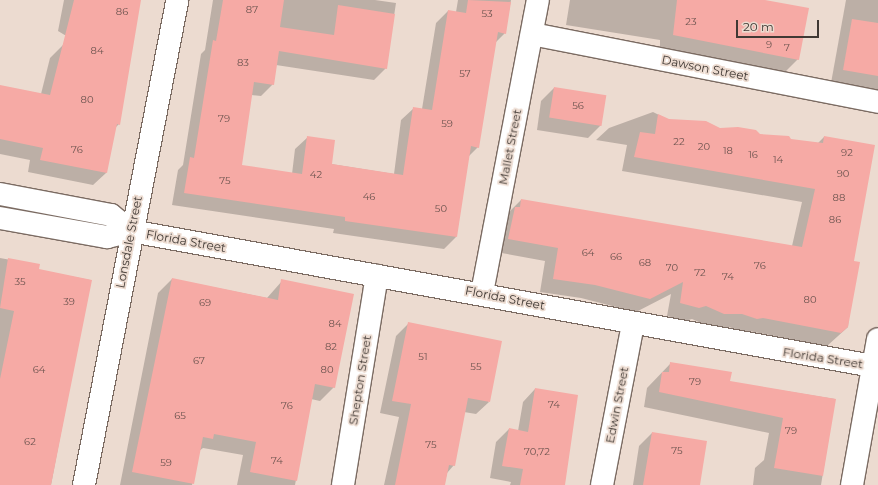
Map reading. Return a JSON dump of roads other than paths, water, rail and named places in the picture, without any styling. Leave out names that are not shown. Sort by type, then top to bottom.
[{"type":"street","name":"Lonsdale Street","points":[[84,485],[176,0]]},
{"type":"street","name":"Mallet Street","points":[[482,293],[538,0]]},
{"type":"street","name":"Dawson Street","points":[[532,34],[878,102]]},
{"type":"street","name":"Florida Street","points":[[0,194],[111,215],[131,231]]},
{"type":"street","name":"Florida Street","points":[[0,218],[107,238],[131,231],[377,276],[482,293],[632,324],[876,366]]},
{"type":"street","name":"Shepton Street","points":[[343,485],[377,276]]},
{"type":"street","name":"Edwin Street","points":[[602,485],[632,324]]},
{"type":"street","points":[[852,485],[876,366],[878,339]]}]
